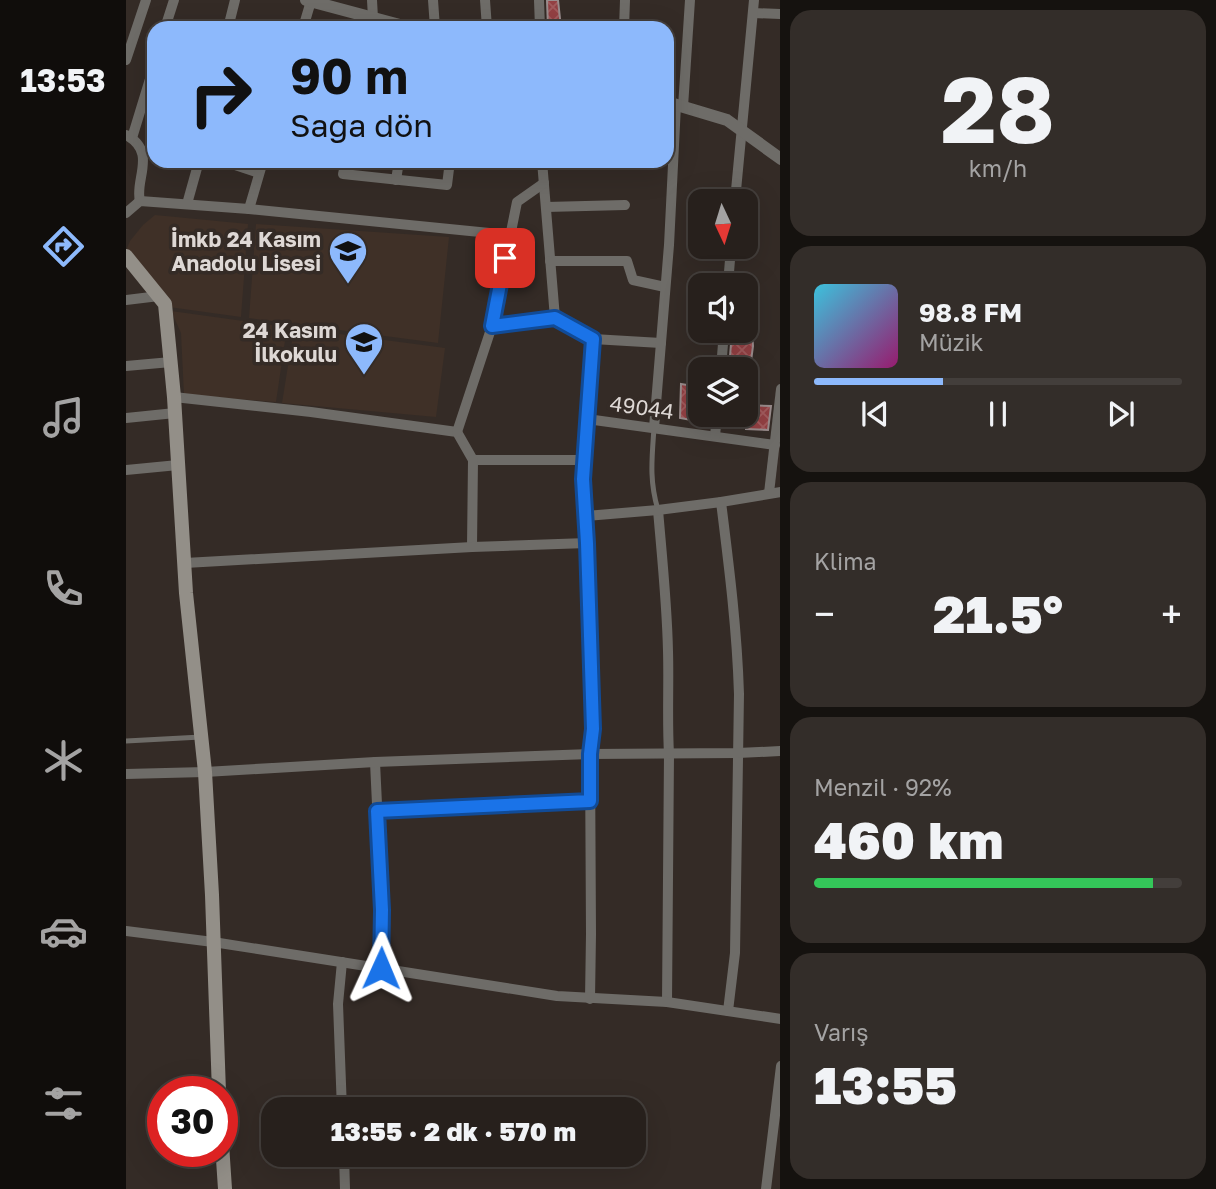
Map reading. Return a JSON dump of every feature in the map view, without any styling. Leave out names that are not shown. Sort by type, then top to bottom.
[{"type":"main road","points":[[126,256],[164,303],[171,362],[184,563],[205,772],[218,1076]]},
{"type":"main road","points":[[224,1167],[225,1189]]},
{"type":"street","points":[[126,60],[146,0]]},
{"type":"street","points":[[167,21],[174,0]]},
{"type":"street","points":[[230,21],[236,0]]},
{"type":"street","points":[[372,0],[372,21]]},
{"type":"street","points":[[433,0],[434,21]]},
{"type":"street","points":[[485,0],[486,21]]},
{"type":"street","points":[[539,0],[540,21]]},
{"type":"street","points":[[624,21],[625,0]]},
{"type":"street","points":[[674,122],[690,0]]},
{"type":"street","points":[[736,189],[754,0]]},
{"type":"street","points":[[305,21],[309,1],[366,21]]},
{"type":"street","points":[[753,13],[780,14]]},
{"type":"street","points":[[140,201],[143,159],[139,148],[129,137],[147,86]]},
{"type":"street","points":[[675,104],[727,120],[780,159]]},
{"type":"street","points":[[187,204],[197,168]]},
{"type":"street","points":[[249,209],[261,168]]},
{"type":"street","points":[[344,168],[343,174],[447,185],[449,168]]},
{"type":"street","points":[[396,180],[398,168]]},
{"type":"street","points":[[543,168],[555,318]]},
{"type":"street","points":[[654,428],[672,168]]},
{"type":"street","points":[[472,547],[472,460],[457,432],[492,326],[517,202],[544,183]]},
{"type":"street","points":[[126,213],[140,201],[510,235]]},
{"type":"street","points":[[545,207],[625,205]]},
{"type":"street","points":[[550,261],[627,261],[633,280],[665,287]]},
{"type":"street","points":[[126,300],[159,296]]},
{"type":"street","points":[[492,326],[555,318],[593,339],[661,343]]},
{"type":"street","points":[[590,999],[590,754],[593,729],[583,479],[593,339]]},
{"type":"street","points":[[126,366],[171,362]]},
{"type":"street","points":[[586,516],[658,510],[775,493],[775,445],[780,389]]},
{"type":"street","points":[[174,397],[457,432]]},
{"type":"street","points":[[126,418],[175,414]]},
{"type":"street","name":"49044","points":[[587,419],[775,445]]},
{"type":"street","points":[[715,436],[716,427]]},
{"type":"street","points":[[472,460],[584,460]]},
{"type":"street","points":[[126,470],[178,465]]},
{"type":"street","points":[[721,502],[738,653],[739,694],[735,953],[728,1011]]},
{"type":"street","points":[[658,510],[666,600],[670,754],[667,1002]]},
{"type":"street","points":[[184,563],[587,543]]},
{"type":"street","points":[[126,774],[590,754],[780,751]]},
{"type":"street","points":[[375,762],[382,910],[381,968]]},
{"type":"street","points":[[126,931],[557,996],[667,1002],[780,1019]]},
{"type":"street","points":[[342,962],[338,1004],[342,1097]]},
{"type":"street","points":[[766,1189],[780,1066]]},
{"type":"street","points":[[344,1167],[345,1189]]},
{"type":"lane","points":[[654,428],[651,475],[658,510]]},
{"type":"lane","points":[[126,741],[201,737]]},
{"type":"lane","points":[[377,811],[590,801]]},
{"type":"shaded area","points":[[155,215],[248,224],[241,317],[169,307],[127,252],[130,241]]},
{"type":"shaded area","name":"İmkb 24 Kasım Anadolu Lisesi","points":[[256,224],[449,237],[438,343],[249,318]]},
{"type":"shaded area","points":[[171,311],[287,327],[276,402],[184,395],[181,333]]},
{"type":"shaded area","name":"24 Kasım İlkokulu","points":[[294,328],[445,348],[436,417],[282,403]]},
{"type":"building","points":[[547,0],[558,0],[560,21],[548,21]]},
{"type":"building","points":[[731,343],[753,343],[752,357],[730,357]]},
{"type":"building","points":[[681,384],[688,385],[688,419],[680,418]]},
{"type":"building","points":[[758,405],[771,406],[768,430],[746,429],[758,427]]},
{"type":"place","name":"İmkb 24 Kasım Anadolu Lisesi","points":[[348,285]]},
{"type":"place","name":"24 Kasım İlkokulu","points":[[364,376]]},
{"type":"route","points":[[381,968],[382,910],[377,811],[590,801],[593,729],[583,479],[593,339],[555,318],[492,326],[505,258]]}]
